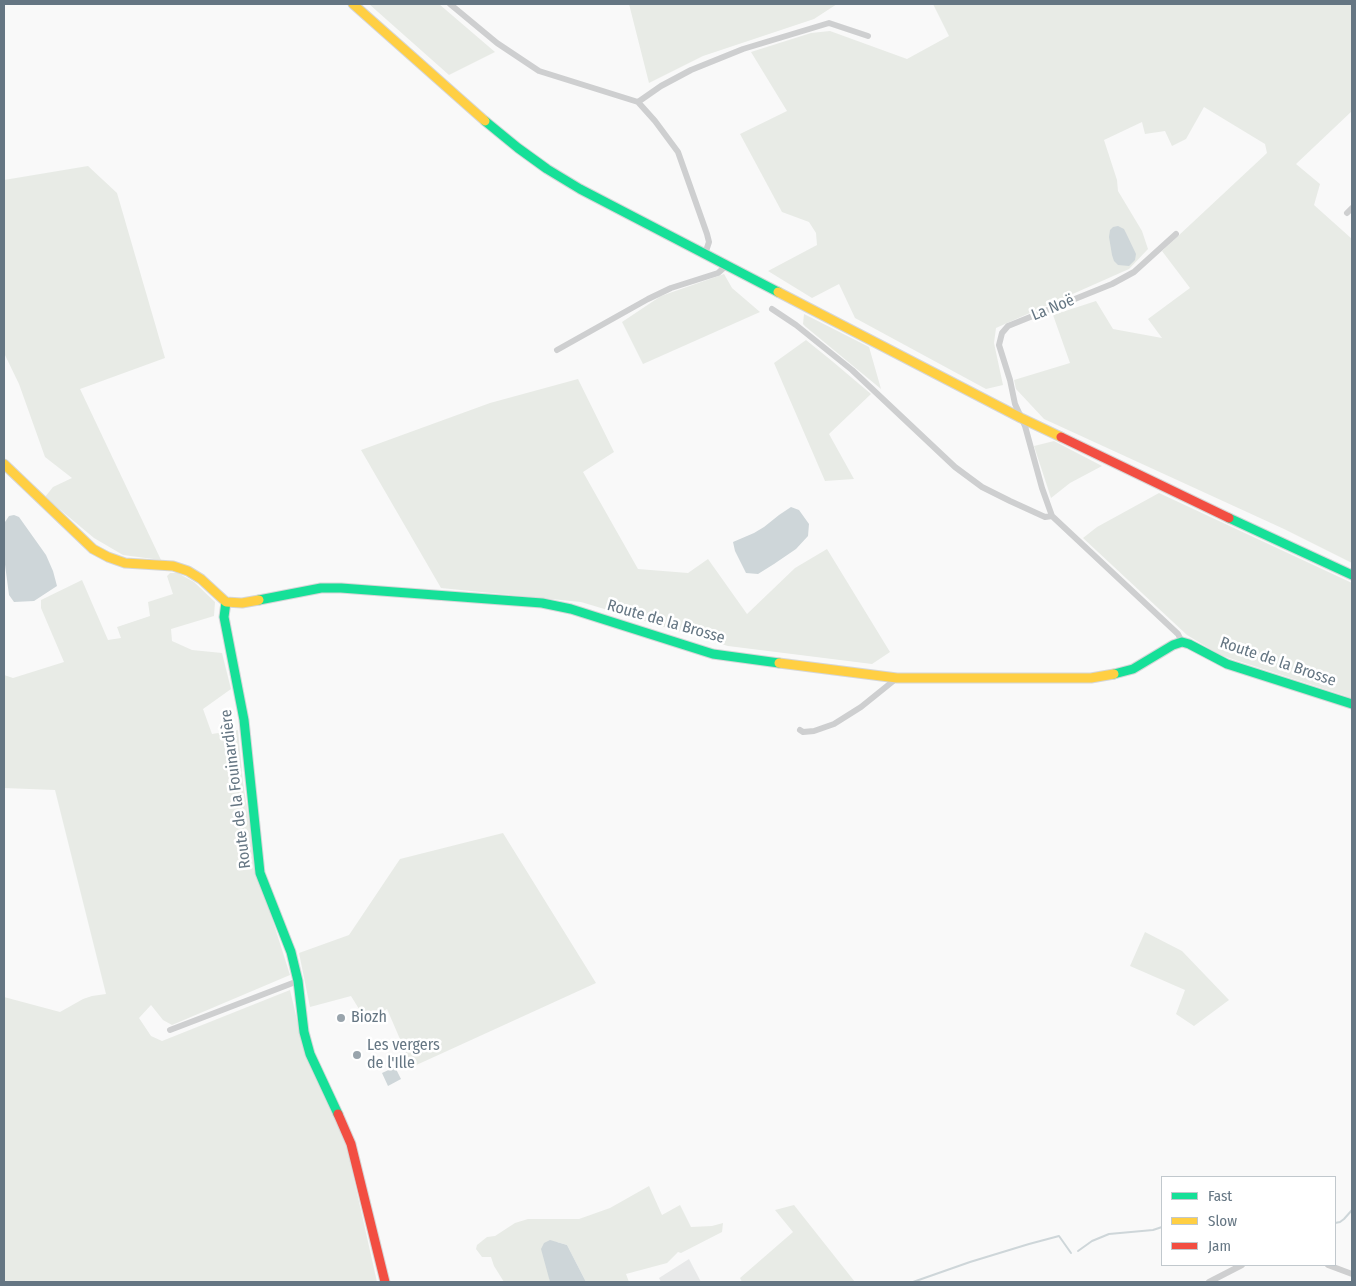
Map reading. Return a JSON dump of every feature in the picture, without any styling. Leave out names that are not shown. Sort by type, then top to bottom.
[{"type":"street","points":[[353,4],[518,148],[580,189],[1021,418],[1352,575]]},
{"type":"street","points":[[450,4],[497,43],[539,71],[638,102],[678,152],[707,234],[709,242],[705,254]]},
{"type":"street","points":[[638,102],[683,74],[743,49],[829,23],[868,36]]},
{"type":"street","name":"La Noë","points":[[1052,516],[1042,488],[1025,426],[1015,404],[999,345],[1002,333],[1008,326],[1112,284],[1134,272],[1176,234]]},
{"type":"street","points":[[558,350],[648,299],[671,288],[718,272],[727,265]]},
{"type":"street","points":[[772,309],[796,325],[852,370],[956,467],[982,487],[1045,517],[1052,516],[1178,634],[1182,642]]},
{"type":"street","points":[[4,464],[93,549],[125,563],[173,566],[188,571],[201,579],[226,602]]},
{"type":"street","name":"Route de la Brosse","points":[[226,602],[242,603],[321,588],[341,588],[542,603],[571,609],[713,654],[897,678],[1092,678],[1109,676],[1133,669],[1173,645],[1182,642],[1227,664],[1352,704]]},
{"type":"street","name":"Route de la Fouinardière","points":[[226,602],[224,617],[244,720],[260,872],[291,952],[298,981],[306,1043],[350,1144],[386,1282]]},
{"type":"street","points":[[800,730],[803,732],[814,732],[834,724],[860,707],[897,678]]},
{"type":"street","points":[[170,1030],[298,981]]},
{"type":"street","points":[[1209,1282],[1240,1266]]},
{"type":"street","points":[[1331,1266],[1352,1274]]},
{"type":"shaded area","points":[[369,4],[439,4],[495,52],[449,75]]},
{"type":"shaded area","points":[[629,4],[837,4],[814,19],[703,56],[649,83]]},
{"type":"shaded area","points":[[933,4],[1352,4],[1352,111],[1296,164],[1320,184],[1314,205],[1352,239],[1352,563],[1284,529],[1044,419],[1016,389],[1014,380],[1070,363],[1053,315],[1096,301],[1113,329],[1162,338],[1148,319],[1190,288],[1162,251],[1267,153],[1265,144],[1204,107],[1186,139],[1172,146],[1165,131],[1145,134],[1142,122],[1104,140],[1117,180],[1118,191],[1142,231],[1148,249],[1129,269],[996,328],[994,343],[1003,385],[986,389],[855,318],[839,284],[812,298],[768,271],[817,245],[816,233],[809,222],[782,212],[740,134],[787,111],[751,52],[811,33],[830,31],[907,59],[949,36]]},
{"type":"shaded area","points":[[88,166],[117,193],[165,358],[80,389],[161,560],[123,555],[94,538],[45,497],[53,487],[72,478],[45,457],[19,384],[4,353],[4,180]]},
{"type":"shaded area","points":[[1118,226],[1124,229],[1136,254],[1135,260],[1129,266],[1118,265],[1112,255],[1109,237],[1110,230]]},
{"type":"shaded area","points":[[724,274],[732,288],[760,312],[643,364],[622,322],[661,296]]},
{"type":"shaded area","points":[[804,314],[869,347],[881,389],[806,327],[803,324]]},
{"type":"shaded area","points":[[806,340],[871,394],[829,434],[854,479],[825,481],[774,363]]},
{"type":"shaded area","points":[[578,379],[614,452],[583,472],[638,569],[688,573],[708,559],[747,614],[795,568],[827,549],[890,652],[872,664],[728,646],[581,602],[441,588],[361,450],[490,403]]},
{"type":"shaded area","points":[[1054,441],[1102,466],[1070,483],[1051,498],[1034,446]]},
{"type":"shaded area","points":[[1159,493],[1352,583],[1352,701],[1346,696],[1220,655],[1187,635],[1083,538],[1097,527]]},
{"type":"shaded area","points":[[791,507],[799,510],[809,524],[808,536],[796,549],[758,574],[746,573],[735,551],[733,542],[764,527]]},
{"type":"shaded area","points":[[9,516],[19,517],[46,555],[57,586],[34,601],[14,602],[9,595],[4,557],[4,525]]},
{"type":"shaded area","points":[[170,573],[178,573],[194,582],[215,602],[214,616],[171,629],[172,641],[192,650],[222,653],[231,689],[203,709],[212,734],[238,730],[243,783],[259,877],[290,975],[172,1025],[163,1020],[151,1005],[139,1018],[151,1036],[162,1041],[290,990],[305,1054],[347,1148],[377,1282],[4,1282],[4,997],[60,1012],[83,999],[106,994],[55,790],[4,788],[4,675],[13,678],[64,662],[41,608],[41,600],[82,580],[108,640],[121,638],[117,627],[150,616],[148,602],[173,594],[167,576]]},
{"type":"shaded area","points":[[503,833],[596,983],[412,1067],[387,1009],[367,1022],[351,996],[310,1007],[299,953],[349,935],[400,859]]},
{"type":"shaded area","points":[[1145,932],[1182,951],[1229,1000],[1194,1026],[1176,1014],[1185,990],[1130,966]]},
{"type":"shaded area","points":[[395,1067],[401,1079],[388,1086],[382,1073]]},
{"type":"shaded area","points":[[649,1186],[662,1215],[680,1205],[691,1227],[712,1226],[723,1223],[722,1232],[681,1253],[678,1252],[667,1263],[626,1274],[629,1282],[586,1282],[567,1245],[557,1242],[549,1276],[550,1282],[504,1282],[491,1257],[482,1257],[476,1249],[477,1245],[487,1237],[495,1236],[515,1223],[528,1219],[579,1219],[610,1208]]},
{"type":"shaded area","points":[[794,1205],[855,1282],[742,1282],[740,1278],[793,1232],[775,1210]]},
{"type":"shaded area","points":[[550,1240],[567,1245],[586,1282],[550,1282],[541,1249],[544,1243]]},
{"type":"shaded area","points":[[689,1259],[701,1282],[661,1282],[659,1278]]},
{"type":"waterway","points":[[1336,1223],[1344,1219],[1352,1210]]},
{"type":"waterway","points":[[1078,1251],[1092,1241],[1109,1234],[1153,1230],[1161,1227]]},
{"type":"waterway","points":[[913,1282],[970,1262],[1059,1236],[1071,1253]]},
{"type":"traffic: fast","points":[[485,121],[547,169],[580,189],[778,292]]},
{"type":"traffic: fast","points":[[1229,518],[1352,575]]},
{"type":"traffic: fast","points":[[259,600],[321,588],[341,588],[542,603],[571,609],[713,654],[779,663]]},
{"type":"traffic: fast","points":[[226,602],[224,617],[244,720],[260,873],[291,952],[298,981],[304,1032],[310,1054],[338,1114]]},
{"type":"traffic: fast","points":[[1114,674],[1133,669],[1173,645],[1182,642],[1227,664],[1352,704]]},
{"type":"traffic: slow","points":[[353,4],[485,121]]},
{"type":"traffic: slow","points":[[778,292],[1061,437]]},
{"type":"traffic: slow","points":[[4,464],[93,549],[125,563],[173,566],[188,571],[201,579],[226,602],[242,603],[259,600]]},
{"type":"traffic: slow","points":[[779,663],[897,678],[1091,678],[1114,674]]},
{"type":"traffic: jam","points":[[1061,437],[1229,518]]},
{"type":"traffic: jam","points":[[338,1114],[351,1144],[385,1282]]},
{"type":"place","name":"Biozh","points":[[341,1018]]},
{"type":"place","name":"Les vergers de l'Ille","points":[[357,1055]]}]
